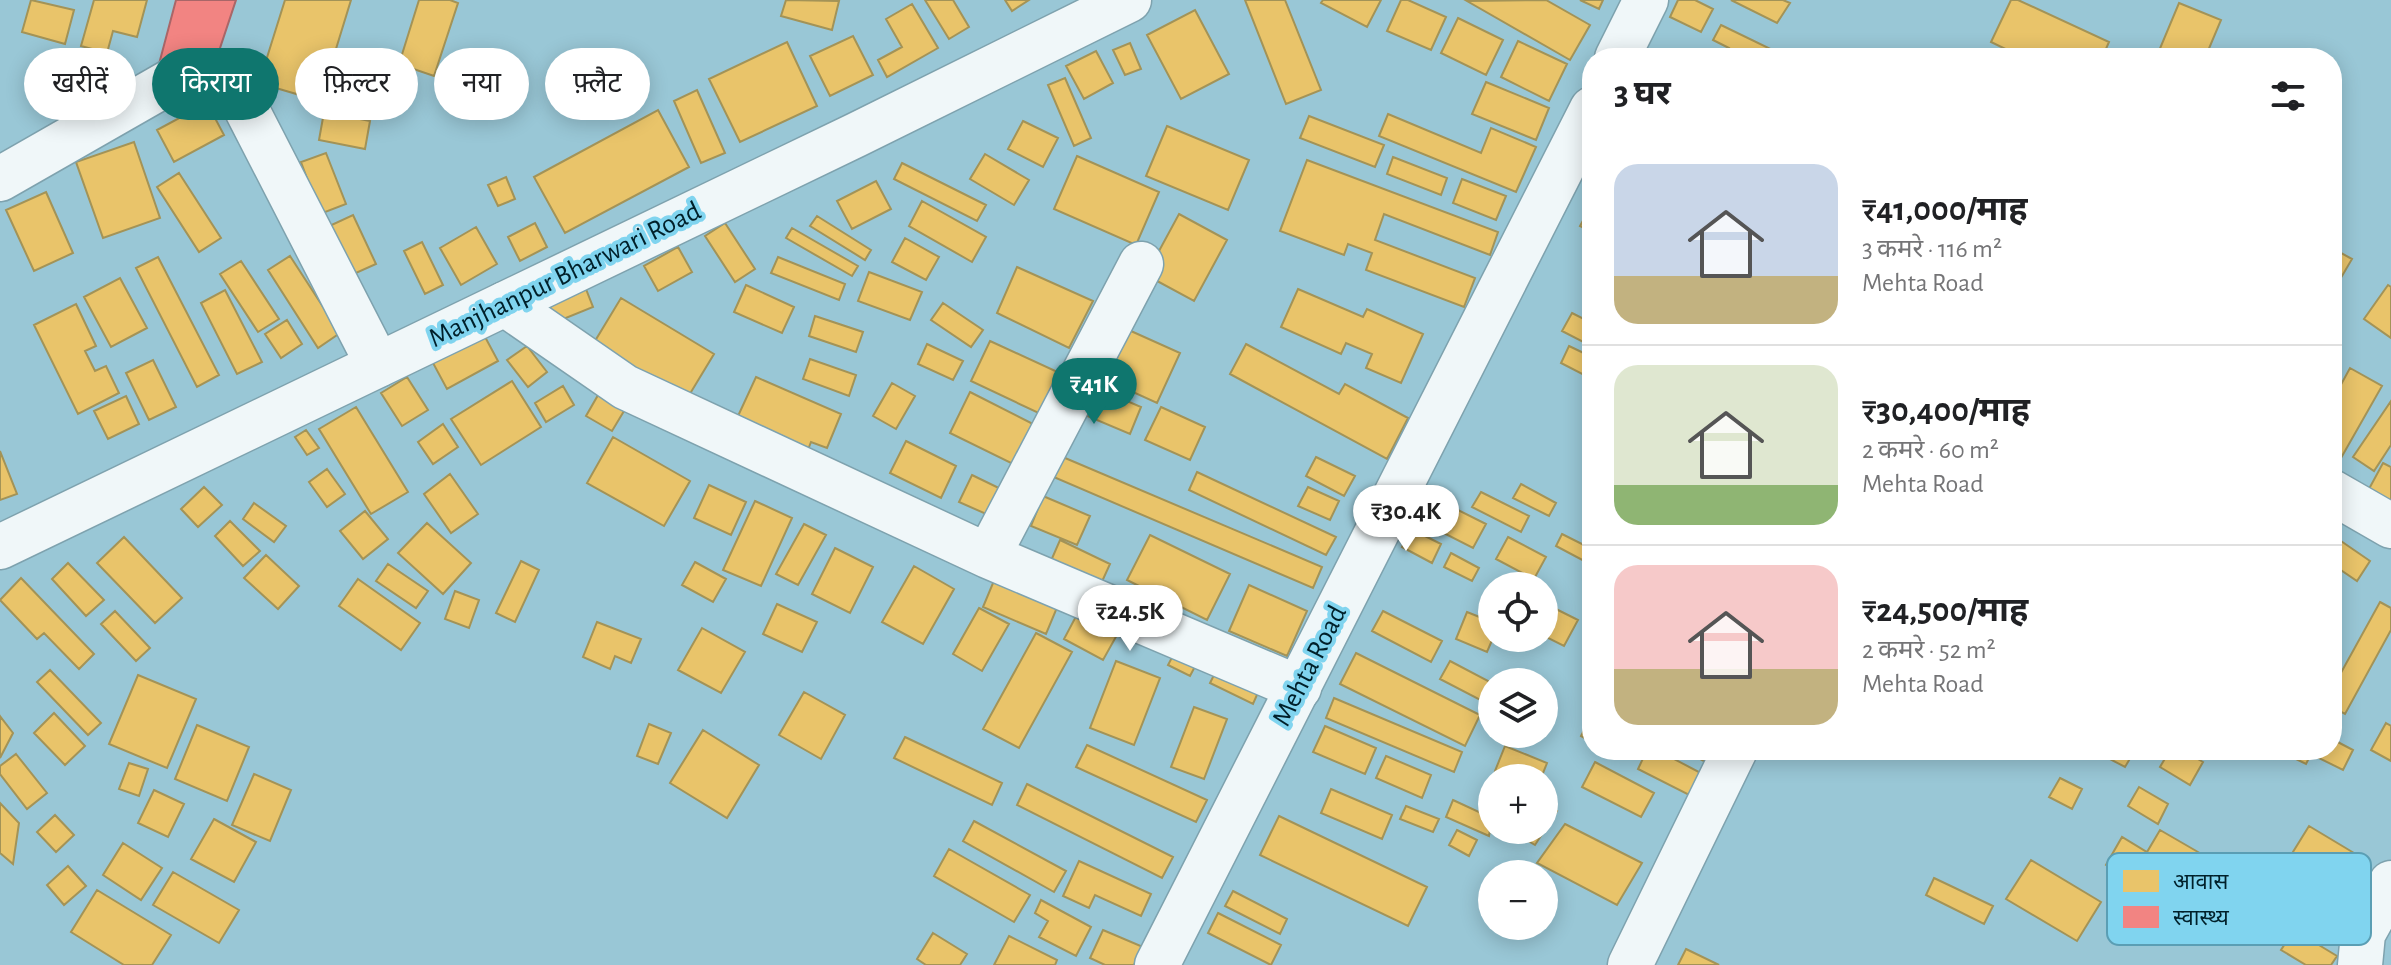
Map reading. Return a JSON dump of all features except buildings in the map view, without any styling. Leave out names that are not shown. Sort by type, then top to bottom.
[{"type":"street","name":"Manjhanpur Bharwari Road","points":[[0,547],[856,135],[1129,0]]},
{"type":"street","points":[[1622,48],[1646,0]]},
{"type":"street","points":[[0,179],[182,75],[229,75],[378,365]]},
{"type":"street","name":"Mehta Road","points":[[1157,965],[1582,140]]},
{"type":"street","points":[[988,556],[1141,264]]},
{"type":"street","points":[[505,304],[625,387],[988,556],[1299,688]]},
{"type":"street","points":[[2342,498],[2391,526]]},
{"type":"street","points":[[1630,965],[1730,760]]},
{"type":"street","points":[[2371,919],[2391,883]]},
{"type":"street","points":[[2360,965],[2362,945]]}]
